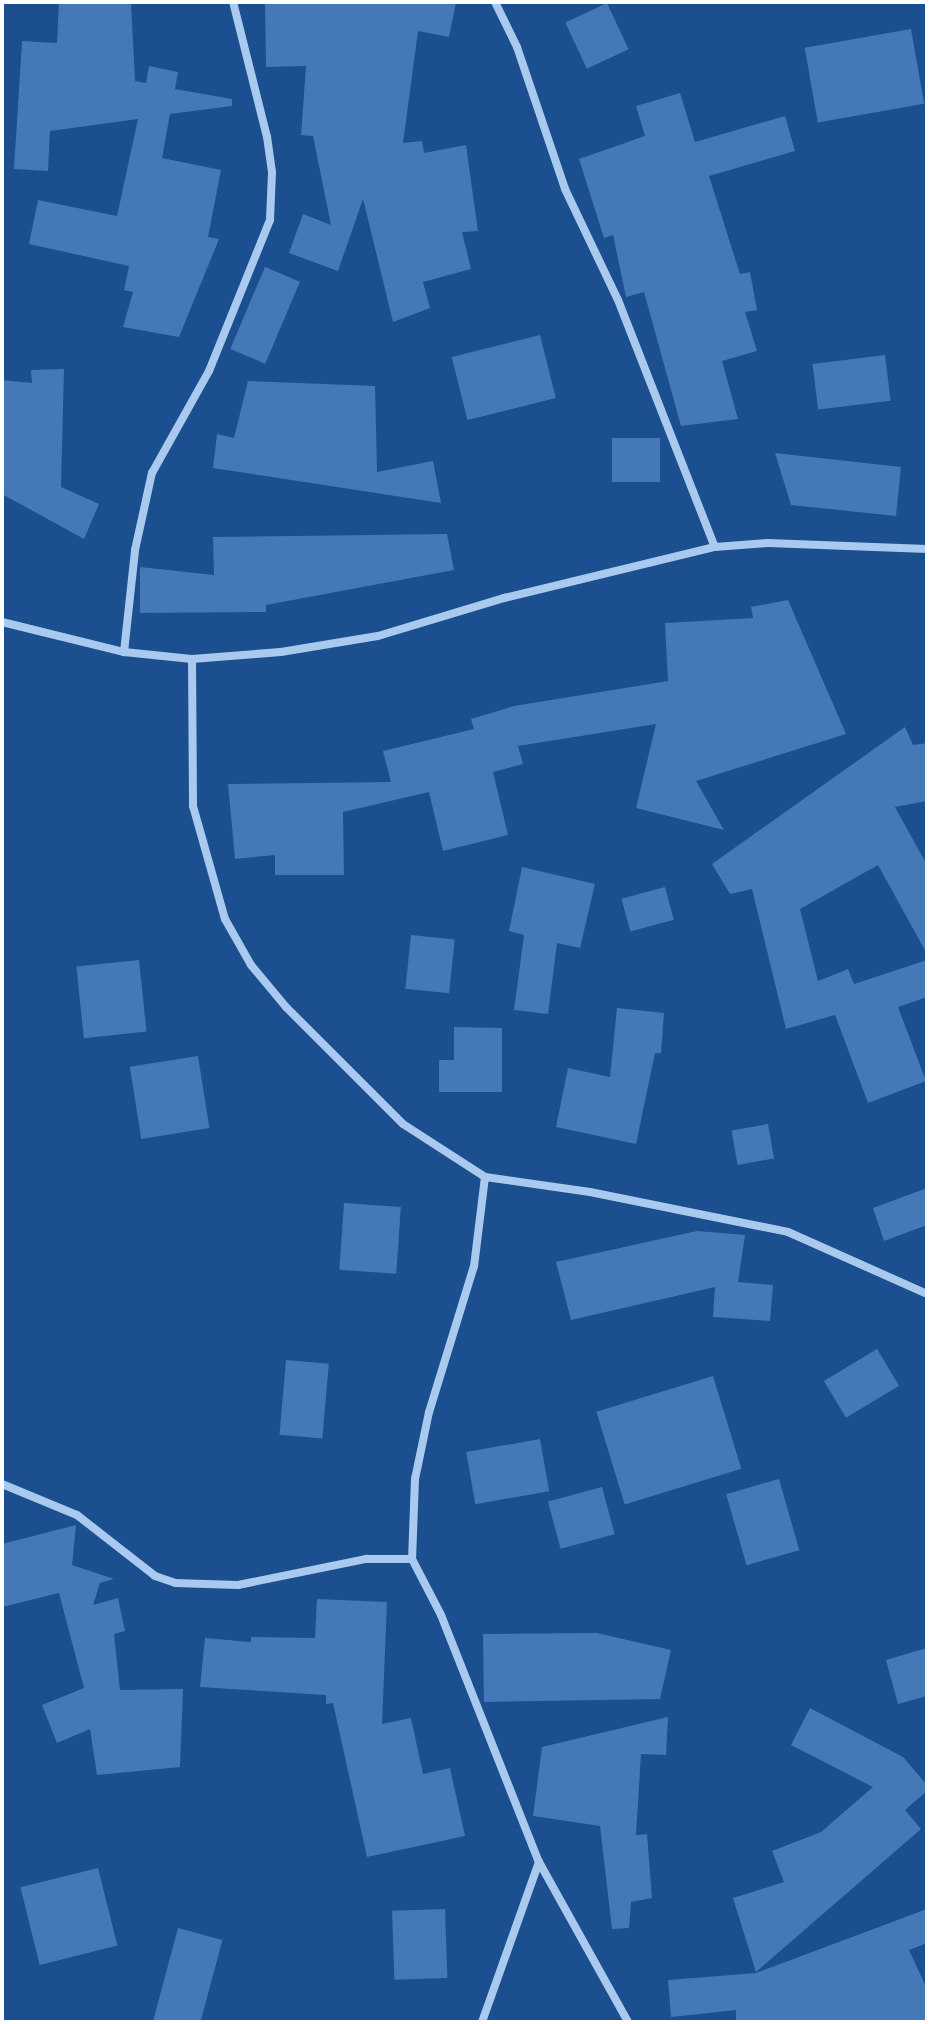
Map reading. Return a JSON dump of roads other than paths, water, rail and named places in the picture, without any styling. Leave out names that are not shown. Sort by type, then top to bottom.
[{"type":"street","points":[[124,652],[135,550],[152,473],[209,371],[270,220],[272,172],[267,137],[233,2]]},
{"type":"street","points":[[495,2],[517,47],[565,189],[618,300],[715,547]]},
{"type":"street","points":[[2,622],[124,652],[192,659],[281,652],[378,636],[504,598],[715,547],[768,543],[927,549]]},
{"type":"street","points":[[192,659],[193,806],[225,919],[251,965],[364,1090],[403,1124],[485,1177],[590,1192],[788,1232],[927,1294]]},
{"type":"street","points":[[485,1177],[474,1266],[429,1412],[415,1479],[412,1559],[441,1615],[539,1862],[628,2022]]},
{"type":"street","points":[[2,1484],[77,1515],[155,1576],[175,1583],[238,1585],[366,1559],[412,1559]]},
{"type":"street","points":[[482,2022],[539,1862]]}]
